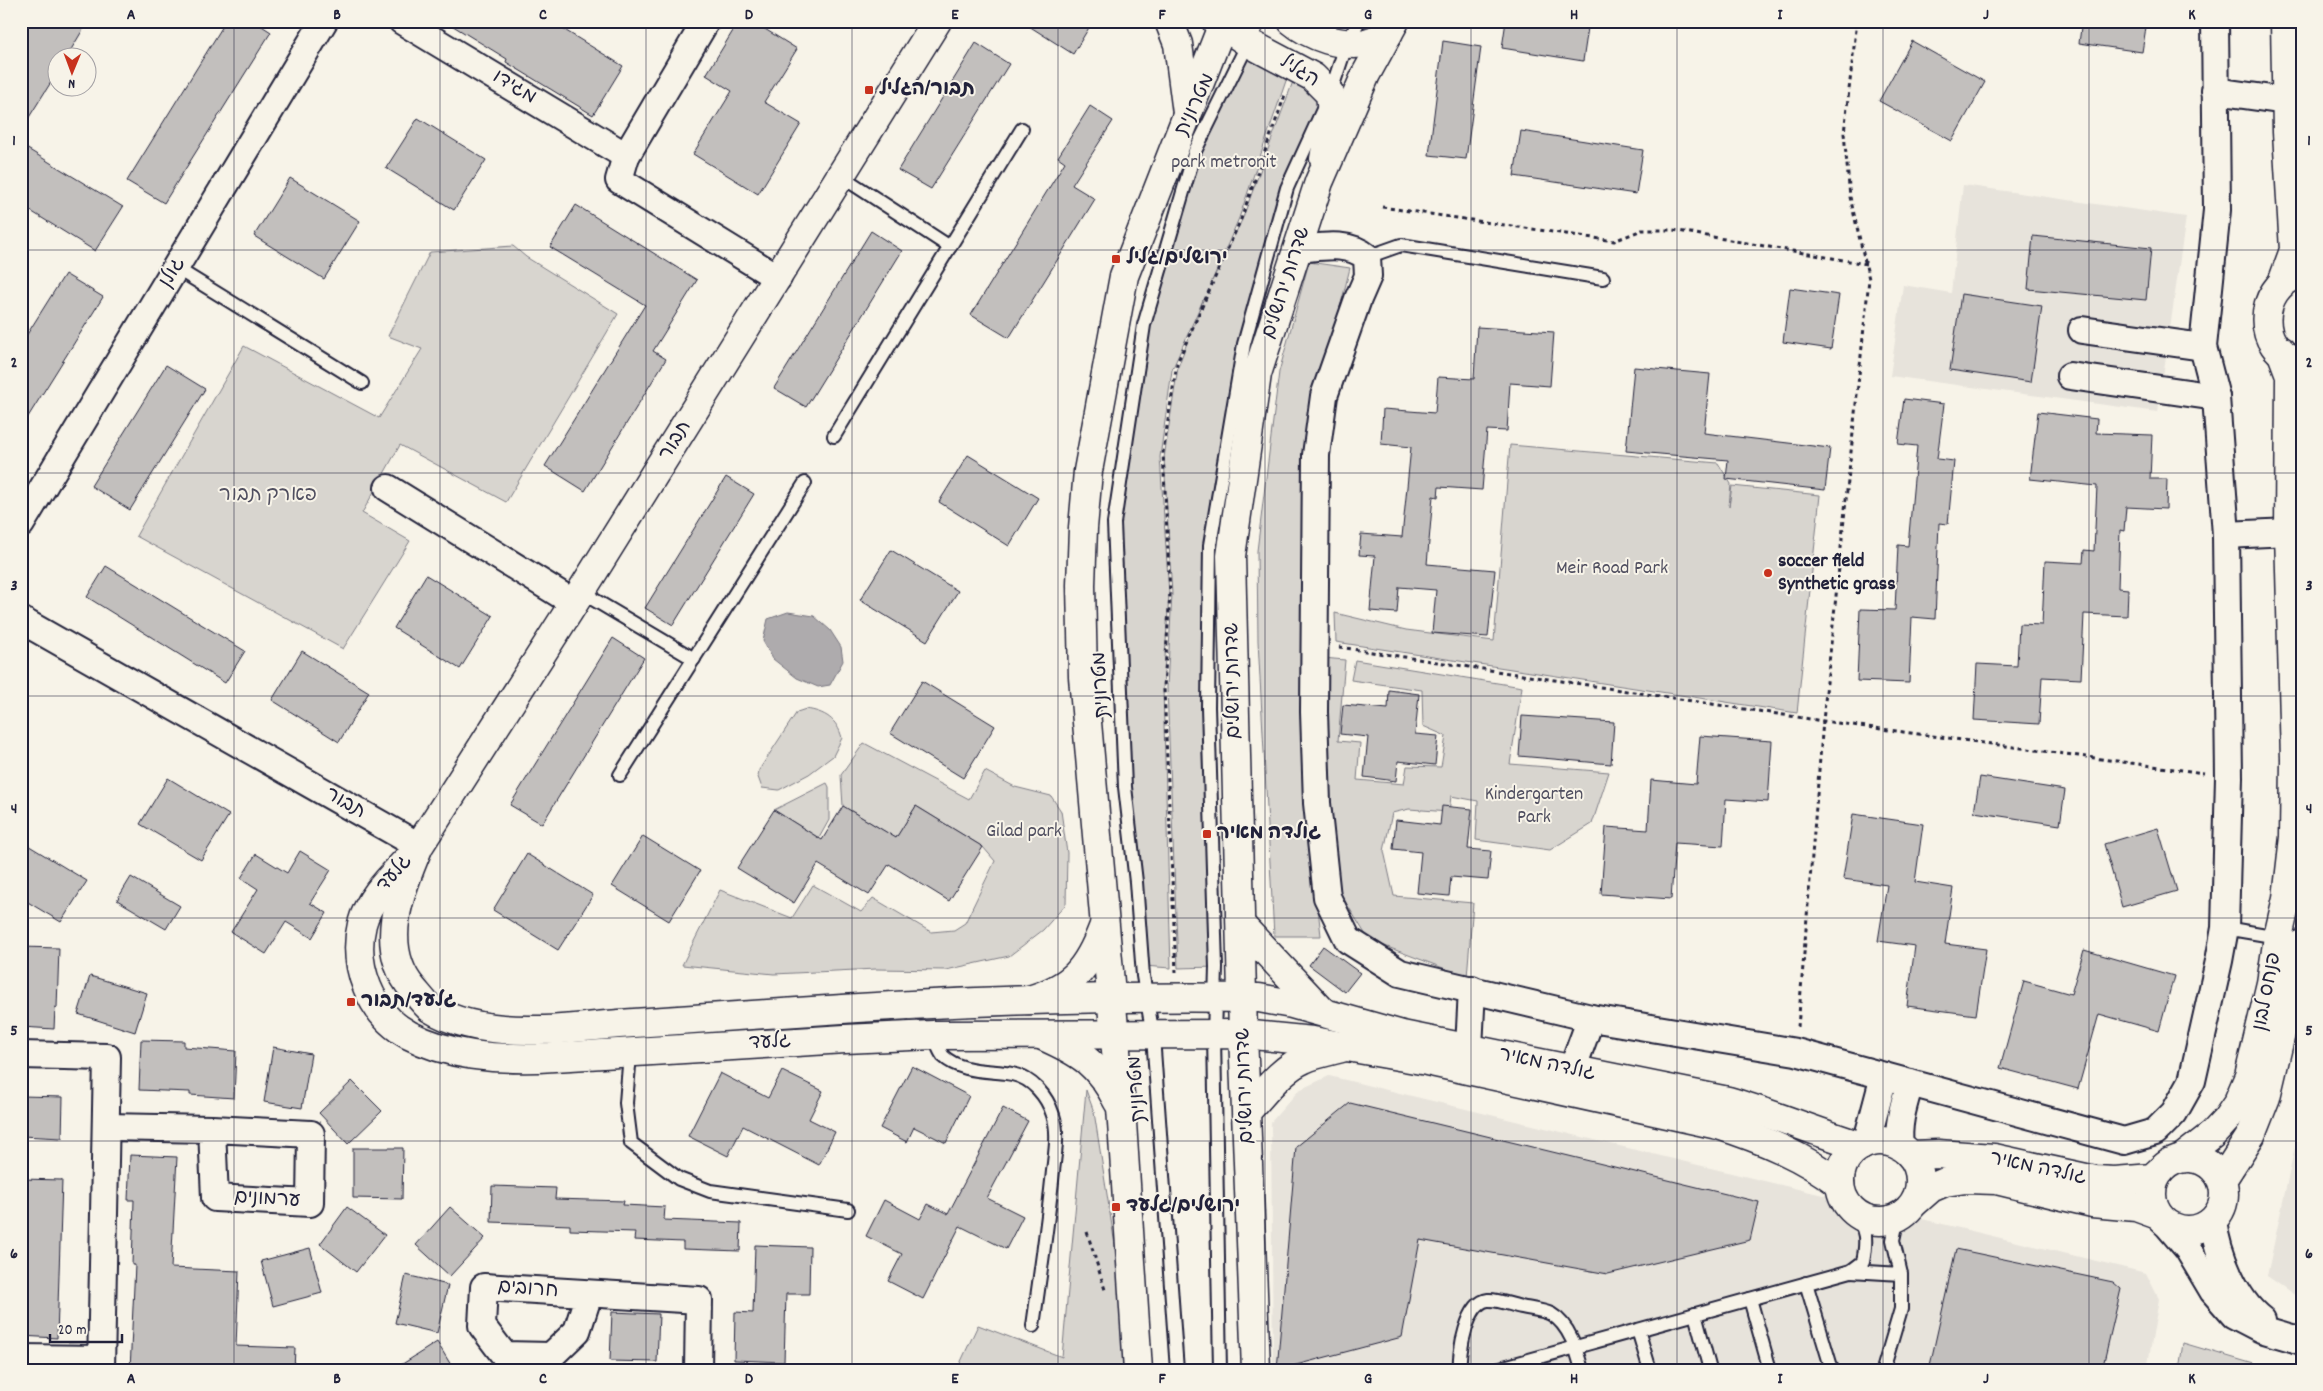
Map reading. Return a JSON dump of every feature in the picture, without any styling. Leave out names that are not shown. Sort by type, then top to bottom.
[{"type":"street","name":"גולן","points":[[21,524],[324,21]]},
{"type":"street","name":"מגידו","points":[[402,21],[626,156]]},
{"type":"street","points":[[706,21],[626,156],[619,180],[778,278]]},
{"type":"street","name":"תבור","points":[[21,620],[419,846],[578,598],[938,21]]},
{"type":"street","points":[[1169,21],[1178,44],[1187,113]]},
{"type":"street","points":[[1292,21],[1312,35],[1353,32],[1367,42],[1392,27]]},
{"type":"street","points":[[1298,249],[1328,246],[1356,248],[1367,257],[1368,276],[1324,396],[1316,455],[1314,643],[1317,803],[1327,897],[1348,940],[1400,973],[1592,1018],[1796,1052],[2124,1141],[2155,1132],[2174,1114],[2192,1081],[2219,961],[2224,928],[2229,777],[2226,535],[2216,397],[2203,347],[2217,210],[2214,21]]},
{"type":"street","points":[[2285,21],[2286,101],[2294,250],[2292,278]]},
{"type":"street","points":[[1138,1370],[1121,1107],[1084,677],[1081,585],[1088,471],[1124,276],[1221,22]]},
{"type":"street","name":"הגליל","points":[[1221,22],[1253,31],[1313,77],[1330,94],[1332,113],[1319,182]]},
{"type":"street","name":"שדרות ירושלים","points":[[1256,1370],[1243,1034],[1231,556],[1257,374],[1319,182],[1354,101],[1392,27]]},
{"type":"street","points":[[2215,91],[2286,101]]},
{"type":"street","name":"פנחס לבון","points":[[2222,1180],[2251,1134],[2266,1096],[2290,941],[2287,898],[2294,837],[2295,760],[2289,532],[2290,375],[2292,356],[2273,342],[2267,330],[2265,317],[2267,304],[2273,292],[2292,278]]},
{"type":"street","points":[[2082,330],[2203,347]]},
{"type":"street","points":[[2070,376],[2216,397]]},
{"type":"street","points":[[388,488],[578,598]]},
{"type":"street","points":[[2226,535],[2289,532]]},
{"type":"street","name":"גלעד","points":[[419,846],[402,885],[397,906],[394,944],[399,967],[409,985],[427,1006],[448,1018],[472,1025],[530,1030],[804,1011],[1029,1000],[1111,999]]},
{"type":"street","name":"גלעד","points":[[419,846],[372,901],[362,923],[359,951],[363,979],[374,1001],[390,1020],[407,1034],[434,1046],[464,1054],[501,1058],[630,1053],[836,1039],[933,1036],[1115,1035]]},
{"type":"street","points":[[1029,1000],[1063,987],[1077,976],[1095,948],[1105,922]]},
{"type":"street","points":[[1240,924],[1323,1012]]},
{"type":"street","name":"פנחס לבון","points":[[2172,1164],[2213,1134],[2237,1104],[2250,1076],[2272,983],[2290,941]]},
{"type":"street","points":[[1469,1048],[1472,989]]},
{"type":"street","name":"גולדה מאיר","points":[[1111,999],[1259,998],[1292,1004],[1387,1031],[1728,1101],[1829,1137],[1863,1145]]},
{"type":"street","points":[[1572,1070],[1592,1018]]},
{"type":"street","name":"גולדה מאיר","points":[[1115,1035],[1214,1036],[1243,1034],[1345,1047],[1427,1061],[1718,1125],[1761,1139],[1815,1167],[1840,1184]]},
{"type":"street","points":[[1043,1036],[1074,1050],[1090,1062],[1112,1090],[1121,1107]]},
{"type":"street","points":[[1247,1111],[1278,1078],[1296,1063],[1306,1058],[1345,1047]]},
{"type":"street","points":[[21,1055],[107,1057],[101,1364],[21,1358]]},
{"type":"street","points":[[1863,1145],[1884,1076]]},
{"type":"street","points":[[1905,1150],[1887,1142],[1873,1141],[1863,1145],[1844,1163],[1840,1184],[1847,1204],[1854,1212],[1864,1218],[1875,1221],[1887,1221],[1906,1210],[1921,1180],[1918,1166],[1905,1150],[1899,1128],[1910,1083]]},
{"type":"street","name":"ערמונים","points":[[106,1127],[212,1129],[311,1134],[310,1203],[215,1198],[212,1129]]},
{"type":"street","name":"גולדה מאיר","points":[[1905,1150],[1994,1158],[2095,1180],[2115,1181],[2152,1178],[2172,1164]]},
{"type":"street","points":[[2162,1218],[2174,1227],[2194,1230],[2213,1221],[2220,1213],[2224,1203],[2225,1192],[2222,1180],[2216,1170],[2206,1162],[2195,1158],[2172,1164],[2152,1187],[2154,1206],[2162,1218],[2188,1249],[2213,1291],[2234,1314],[2261,1330],[2292,1338]]},
{"type":"street","name":"גולדה מאיר","points":[[1906,1210],[1931,1188],[1945,1182],[1966,1179],[1996,1180],[2092,1202],[2136,1207],[2162,1218]]},
{"type":"street","points":[[2213,1221],[2219,1251],[2230,1277],[2251,1312],[2292,1338]]},
{"type":"street","points":[[589,1294],[699,1300],[698,1370]]},
{"type":"lane","name":"מטרונית","points":[[1178,1370],[1153,1036],[1147,999],[1125,787],[1114,523],[1144,325],[1196,147],[1253,31]]},
{"type":"lane","points":[[1220,1370],[1215,999],[1208,707],[1210,545],[1244,344],[1287,188],[1330,94],[1353,32]]},
{"type":"lane","points":[[834,436],[1022,130]]},
{"type":"lane","points":[[841,176],[950,247]]},
{"type":"lane","points":[[1367,257],[1401,245],[1603,278]]},
{"type":"lane","points":[[176,268],[362,383]]},
{"type":"lane","points":[[620,775],[805,483]]},
{"type":"lane","points":[[578,598],[694,659]]},
{"type":"lane","points":[[2224,928],[2290,941]]},
{"type":"lane","points":[[933,1036],[943,1055],[954,1062],[972,1070],[996,1071],[1019,1076],[1035,1086],[1047,1099],[1054,1116],[1056,1136],[1051,1197],[1033,1326]]},
{"type":"lane","points":[[630,1053],[626,1103],[631,1143],[655,1162],[679,1179],[710,1190],[848,1210]]},
{"type":"lane","points":[[1883,1370],[1901,1309],[1900,1274],[1893,1240],[1906,1210]]},
{"type":"lane","points":[[1851,1271],[1863,1262],[1866,1246],[1865,1228],[1854,1212]]},
{"type":"lane","points":[[1493,1370],[1519,1366],[1576,1347],[1851,1271],[1900,1274]]},
{"type":"lane","points":[[1806,1283],[1832,1370]]},
{"type":"lane","points":[[1750,1299],[1770,1370]]},
{"type":"lane","points":[[1460,1370],[1459,1362],[1469,1316],[1475,1305],[1487,1300],[1551,1314],[1564,1326],[1576,1347],[1582,1370]]},
{"type":"lane","points":[[1695,1314],[1710,1370]]},
{"type":"lane","points":[[1638,1330],[1650,1370]]},
{"type":"path","points":[[1796,1052],[1822,720],[1869,280],[1850,197],[1844,133],[1857,21]]},
{"type":"path","points":[[1382,207],[1614,241],[1642,230],[1673,230],[1866,264]]},
{"type":"path","points":[[1314,643],[1822,720],[2229,777]]},
{"type":"shaded area","points":[[1963,185],[2186,217],[2158,412],[1890,376],[1903,285],[1951,293]]},
{"type":"shaded area","points":[[788,612],[814,616],[830,630],[841,647],[843,661],[830,685],[818,687],[797,678],[773,659],[763,641],[768,619]]},
{"type":"shaded area","points":[[1329,1076],[2146,1273],[2159,1299],[2147,1370],[1273,1370],[1271,1122],[1299,1090]]},
{"type":"shaded area","points":[[2302,1113],[2302,1300],[2267,1276]]},
{"type":"green space","name":"park metronit","points":[[1250,51],[1289,72],[1239,218],[1212,281],[1242,220],[1295,76],[1321,101],[1244,344],[1210,545],[1216,967],[1178,968],[1167,687],[1172,594],[1164,458],[1178,367],[1203,300],[1172,370],[1160,457],[1169,594],[1163,689],[1171,968],[1143,966],[1125,780],[1114,523],[1144,325],[1195,151]]},
{"type":"green space","name":"פארק תבור","points":[[513,246],[526,257],[618,314],[506,502],[400,445],[362,513],[410,541],[343,649],[136,536],[244,346],[379,418],[422,349],[388,336],[430,252]]},
{"type":"green space","points":[[1309,262],[1350,268],[1322,379],[1315,880],[1321,936],[1274,936],[1258,641],[1257,551],[1279,372]]},
{"type":"green space","name":"Meir Road Park","points":[[1510,445],[1718,463],[1731,484],[1729,507],[1732,486],[1820,495],[1797,713],[1336,642],[1335,613],[1406,630],[1494,641]]},
{"type":"green space","name":"Kindergarten Park","points":[[1323,658],[1345,660],[1338,741],[1360,743],[1357,780],[1404,784],[1407,766],[1441,767],[1446,736],[1423,726],[1422,690],[1351,680],[1355,660],[1522,687],[1510,764],[1609,772],[1592,824],[1550,850],[1476,840],[1478,801],[1451,796],[1449,812],[1409,809],[1392,813],[1384,851],[1394,896],[1473,903],[1467,977],[1369,940],[1340,893],[1327,802]]},
{"type":"green space","points":[[806,709],[824,714],[833,721],[840,731],[842,738],[833,756],[809,774],[779,790],[762,788],[758,777],[759,770],[797,712]]},
{"type":"green space","name":"Gilad park","points":[[864,743],[969,799],[985,771],[1015,787],[1051,796],[1061,811],[1067,853],[1066,904],[1043,930],[1009,956],[946,970],[876,969],[774,974],[682,965],[720,890],[792,918],[813,885],[861,912],[873,898],[931,932],[954,930],[965,923],[995,861],[983,847],[916,806],[896,838],[843,806],[841,775]]},
{"type":"green space","points":[[827,783],[829,787],[829,820],[819,838],[774,810]]},
{"type":"green space","points":[[1086,1090],[1094,1112],[1120,1277],[1128,1370],[957,1370],[978,1325],[1062,1357]]},
{"type":"green space","points":[[2183,1343],[2274,1370],[2179,1370]]},
{"type":"building","points":[[31,21],[88,21],[72,48],[48,48],[48,87],[21,130],[21,37]]},
{"type":"building","points":[[226,21],[254,21],[271,32],[164,203],[127,181]]},
{"type":"building","points":[[445,21],[550,21],[623,66],[593,115],[506,62],[507,59]]},
{"type":"building","points":[[739,21],[752,21],[797,49],[764,102],[801,124],[758,194],[693,154],[732,91],[706,75]]},
{"type":"building","points":[[1021,21],[1093,21],[1073,54]]},
{"type":"building","points":[[1506,21],[1589,21],[1583,61],[1502,48]]},
{"type":"building","points":[[2082,21],[2147,21],[2142,52],[2079,43]]},
{"type":"building","points":[[1443,41],[1481,47],[1466,159],[1429,155]]},
{"type":"building","points":[[1912,41],[1985,82],[1952,141],[1879,101]]},
{"type":"building","points":[[976,43],[1009,64],[931,189],[898,170]]},
{"type":"building","points":[[1090,106],[1113,121],[1072,185],[1095,199],[1009,338],[971,315],[1065,162],[1058,157]]},
{"type":"building","points":[[418,118],[486,160],[454,210],[386,168]]},
{"type":"building","points":[[1521,131],[1643,150],[1636,194],[1514,176]]},
{"type":"building","points":[[21,145],[123,207],[95,251],[21,205]]},
{"type":"building","points":[[290,178],[360,221],[324,279],[254,236]]},
{"type":"building","points":[[576,205],[697,280],[653,351],[666,359],[585,491],[545,466],[645,305],[550,247]]},
{"type":"building","points":[[871,231],[902,251],[806,407],[774,388]]},
{"type":"building","points":[[2033,236],[2151,248],[2146,300],[2028,289]]},
{"type":"building","points":[[65,274],[103,297],[21,428],[21,344]]},
{"type":"building","points":[[1790,288],[1839,295],[1831,349],[1783,342]]},
{"type":"building","points":[[1961,294],[2042,306],[2031,382],[1950,370]]},
{"type":"building","points":[[1477,327],[1554,332],[1550,386],[1510,383],[1507,431],[1487,430],[1482,490],[1439,487],[1438,497],[1433,496],[1427,564],[1495,570],[1488,637],[1432,633],[1436,590],[1399,587],[1397,613],[1370,611],[1375,556],[1359,555],[1361,534],[1402,537],[1411,447],[1381,444],[1383,409],[1435,413],[1438,377],[1474,379]]},
{"type":"building","points":[[166,365],[205,389],[130,510],[91,486]]},
{"type":"building","points":[[1634,367],[1710,374],[1704,433],[1830,448],[1825,490],[1726,479],[1728,460],[1626,451]]},
{"type":"building","points":[[1904,399],[1944,404],[1937,459],[1954,461],[1948,524],[1939,523],[1935,619],[1912,617],[1909,683],[1857,681],[1860,609],[1895,610],[1898,545],[1908,546],[1917,446],[1898,444]]},
{"type":"building","points":[[2038,412],[2097,419],[2096,433],[2152,435],[2150,479],[2167,479],[2166,509],[2126,507],[2124,531],[2120,530],[2118,588],[2128,589],[2127,616],[2084,614],[2081,679],[2042,677],[2039,724],[1974,720],[1977,664],[2017,666],[2019,624],[2042,625],[2045,561],[2083,563],[2084,550],[2094,551],[2097,486],[2030,479]]},
{"type":"building","points":[[968,455],[1038,498],[1009,546],[939,502]]},
{"type":"building","points":[[726,477],[754,494],[673,625],[645,608]]},
{"type":"building","points":[[891,550],[958,591],[927,641],[860,600]]},
{"type":"building","points":[[106,566],[245,651],[225,683],[87,597]]},
{"type":"building","points":[[426,575],[493,616],[460,669],[394,628]]},
{"type":"building","points":[[613,638],[644,658],[542,824],[510,805]]},
{"type":"building","points":[[302,651],[369,692],[339,742],[272,700]]},
{"type":"building","points":[[922,681],[995,726],[963,778],[890,733]]},
{"type":"building","points":[[1389,690],[1419,694],[1415,734],[1438,736],[1435,765],[1398,761],[1396,781],[1364,777],[1368,737],[1340,734],[1343,705],[1388,709]]},
{"type":"building","points":[[1522,716],[1614,722],[1611,764],[1519,756]]},
{"type":"building","points":[[1700,736],[1772,741],[1768,802],[1726,799],[1723,846],[1675,843],[1671,899],[1601,894],[1606,827],[1648,830],[1651,780],[1696,784]]},
{"type":"building","points":[[1980,777],[2065,790],[2060,825],[1974,812]]},
{"type":"building","points":[[168,778],[229,815],[201,860],[140,824]]},
{"type":"building","points":[[843,806],[896,838],[916,806],[983,847],[949,901],[889,864],[869,895],[818,864],[794,903],[737,868],[774,810],[822,840]]},
{"type":"building","points":[[1442,806],[1472,809],[1468,849],[1491,851],[1488,880],[1451,877],[1449,896],[1417,893],[1421,852],[1393,849],[1396,820],[1440,825]]},
{"type":"building","points":[[1853,814],[1923,824],[1915,882],[1953,888],[1945,944],[1986,949],[1976,1015],[1907,1006],[1915,946],[1878,941],[1887,885],[1843,879]]},
{"type":"building","points":[[2158,828],[2177,891],[2122,907],[2104,844]]},
{"type":"building","points":[[643,836],[700,871],[669,921],[612,886]]},
{"type":"building","points":[[21,841],[87,881],[61,922],[21,898]]},
{"type":"building","points":[[300,851],[331,870],[310,903],[327,913],[312,938],[286,922],[266,954],[231,932],[258,889],[241,878],[256,854],[287,873]]},
{"type":"building","points":[[527,854],[593,895],[558,950],[493,910]]},
{"type":"building","points":[[131,877],[180,906],[166,929],[117,900]]},
{"type":"building","points":[[1323,946],[1360,973],[1345,992],[1309,965]]},
{"type":"building","points":[[21,947],[59,948],[57,1008],[55,1007],[54,1029],[21,1027]]},
{"type":"building","points":[[2084,950],[2174,976],[2159,1031],[2099,1014],[2078,1089],[2000,1068],[2024,981],[2071,994]]},
{"type":"building","points":[[90,976],[147,993],[135,1032],[78,1014]]},
{"type":"building","points":[[141,1040],[184,1041],[184,1047],[236,1051],[234,1098],[190,1095],[190,1092],[139,1090]]},
{"type":"building","points":[[273,1047],[311,1054],[302,1108],[264,1102]]},
{"type":"building","points":[[912,1066],[969,1096],[946,1143],[914,1127],[907,1142],[880,1128]]},
{"type":"building","points":[[782,1071],[823,1091],[809,1119],[835,1132],[819,1165],[743,1126],[728,1156],[688,1136],[720,1073],[768,1098]]},
{"type":"building","points":[[352,1081],[382,1111],[348,1144],[319,1113]]},
{"type":"building","points":[[21,1096],[63,1097],[62,1138],[21,1136]]},
{"type":"building","points":[[1350,1103],[1759,1202],[1750,1240],[1608,1274],[1420,1240],[1402,1337],[1277,1370],[1296,1147]]},
{"type":"building","points":[[1003,1108],[1028,1121],[987,1198],[1023,1216],[1006,1249],[960,1226],[923,1299],[888,1281],[902,1254],[866,1236],[884,1200],[920,1219],[928,1204],[948,1214]]},
{"type":"building","points":[[353,1148],[403,1148],[402,1199],[353,1198]]},
{"type":"building","points":[[130,1155],[177,1157],[171,1268],[239,1271],[236,1346],[295,1348],[294,1370],[130,1370],[135,1265],[132,1265],[134,1200],[128,1200]]},
{"type":"building","points":[[21,1179],[62,1180],[57,1338],[21,1336]]},
{"type":"building","points":[[492,1186],[556,1188],[555,1199],[624,1201],[623,1205],[665,1207],[664,1220],[741,1223],[740,1251],[683,1249],[683,1242],[634,1240],[635,1232],[570,1230],[570,1225],[491,1222]]},
{"type":"building","points":[[347,1207],[385,1235],[356,1272],[320,1244]]},
{"type":"building","points":[[450,1207],[485,1238],[450,1276],[416,1245]]},
{"type":"building","points":[[755,1245],[810,1247],[809,1294],[786,1294],[784,1362],[734,1360],[735,1312],[753,1313]]},
{"type":"building","points":[[310,1248],[322,1293],[273,1306],[261,1261]]},
{"type":"building","points":[[1956,1249],[2113,1282],[2121,1289],[2102,1370],[1929,1370]]},
{"type":"building","points":[[406,1275],[448,1285],[437,1333],[395,1323]]},
{"type":"building","points":[[612,1312],[659,1314],[657,1362],[610,1361]]},
{"type":"building","points":[[437,1342],[454,1370],[393,1370]]},
{"type":"place","name":"תבור/הגליל","points":[[869,90]]},
{"type":"place","name":"ירושלים/גליל","points":[[1116,259]]},
{"type":"place","name":"soccer field Synthetic grass","points":[[1768,573]]},
{"type":"place","name":"גולדה מאיר","points":[[1207,834]]},
{"type":"place","name":"גלעד/תבור","points":[[351,1002]]},
{"type":"place","name":"ירושלים/גלעד","points":[[1116,1207]]}]
